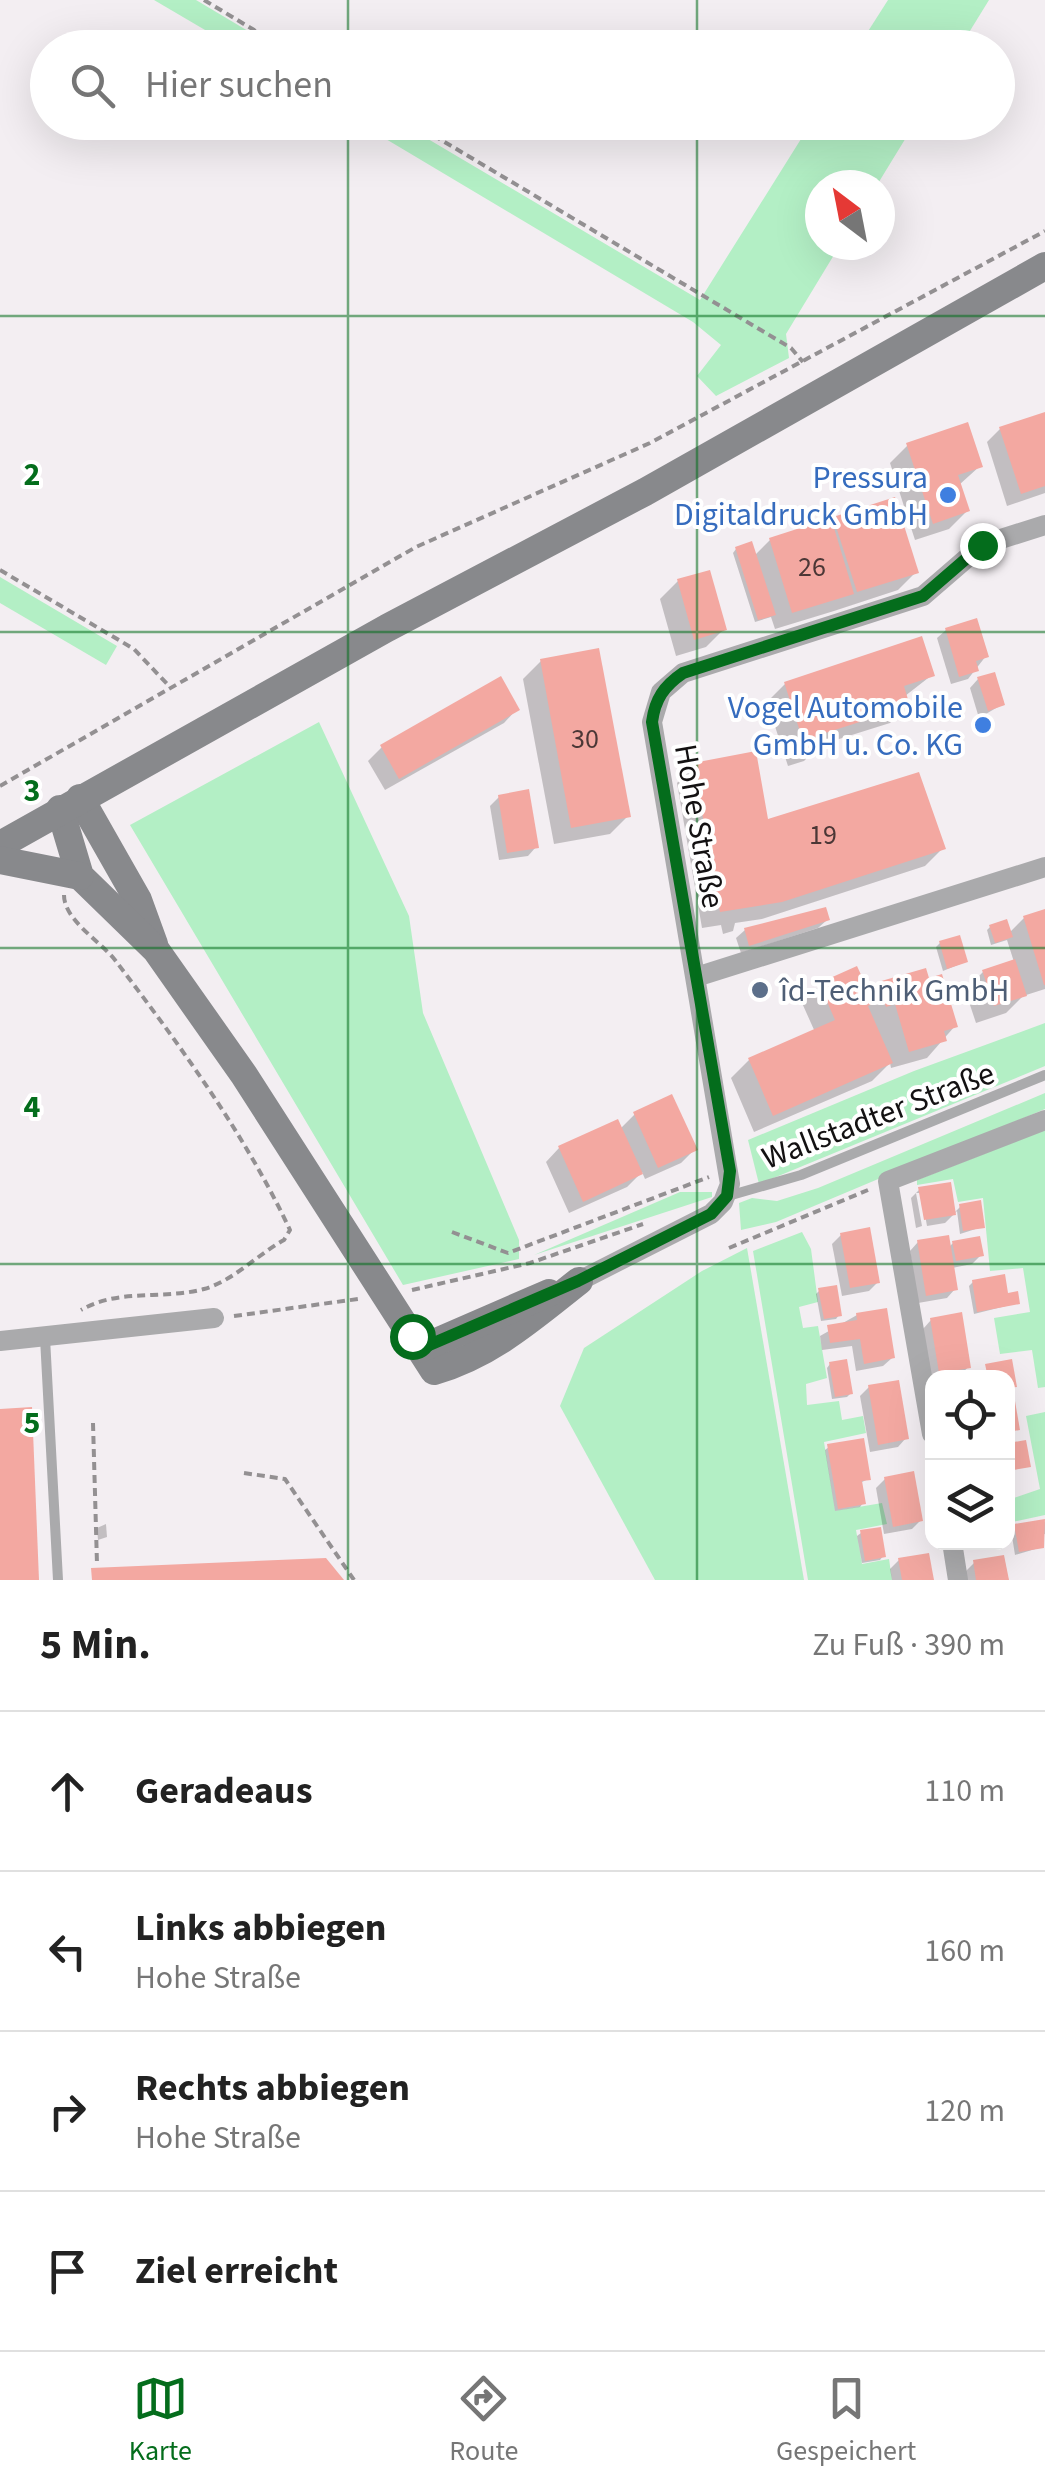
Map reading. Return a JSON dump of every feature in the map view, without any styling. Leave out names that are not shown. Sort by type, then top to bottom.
[{"type":"main road","points":[[0,845],[645,492],[1045,266]]},
{"type":"main road","points":[[70,804],[80,876]]},
{"type":"main road","points":[[70,804],[138,900],[156,950]]},
{"type":"main road","points":[[0,860],[80,876],[156,950],[244,1076],[427,1360],[471,1360],[495,1347],[578,1281]]},
{"type":"street","name":"Hohe Straße","points":[[729,1187],[652,722],[660,692],[683,673],[923,596],[982,545],[1045,524]]},
{"type":"street","points":[[696,977],[1045,868]]},
{"type":"street","points":[[925,1394],[888,1181],[1045,1120]]},
{"type":"street","points":[[578,1281],[711,1214],[729,1187]]},
{"type":"street","points":[[0,1341],[214,1318]]},
{"type":"street","points":[[953,1550],[958,1580]]},
{"type":"lane","name":"Wallstadter Straße","points":[[729,1187],[801,1175],[1045,1076]]},
{"type":"lane","points":[[45,1338],[58,1580]]},
{"type":"path","points":[[204,0],[254,30]]},
{"type":"path","points":[[441,140],[791,348],[804,363]]},
{"type":"path","points":[[0,786],[416,547],[650,443],[1045,231]]},
{"type":"path","points":[[0,570],[134,649],[170,687]]},
{"type":"path","points":[[45,1338],[84,1308],[104,1300],[201,1290],[225,1280],[284,1240],[290,1230],[179,1042],[112,956],[69,912],[64,895],[80,876]]},
{"type":"path","points":[[452,1232],[508,1253],[704,1176],[729,1187]]},
{"type":"path","points":[[729,1248],[888,1181]]},
{"type":"path","points":[[449,1283],[598,1239]]},
{"type":"path","points":[[214,1318],[318,1307]]},
{"type":"path","points":[[93,1423],[97,1564]]},
{"type":"path","points":[[244,1472],[284,1479],[354,1580]]},
{"type":"green space","points":[[154,0],[196,0],[246,30],[205,30]]},
{"type":"green space","points":[[888,0],[989,0],[970,30],[869,30]]},
{"type":"green space","points":[[388,140],[430,140],[700,300],[800,140],[905,140],[886,170],[805,170],[805,260],[831,260],[786,334],[789,358],[716,396],[697,376],[721,345],[693,322]]},
{"type":"green space","points":[[0,577],[117,646],[106,665],[0,603]]},
{"type":"green space","points":[[319,722],[409,916],[423,1013],[519,1240],[519,1259],[403,1285],[130,825]]},
{"type":"green space","points":[[1045,1023],[1045,1066],[759,1184],[748,1140],[914,1071]]},
{"type":"green space","points":[[1045,1093],[1045,1109],[776,1222],[741,1230],[739,1203],[752,1198],[777,1201],[818,1188]]},
{"type":"green space","points":[[1045,1130],[1045,1387],[1038,1388],[1032,1350],[1000,1354],[994,1318],[1030,1312],[1023,1268],[990,1271],[983,1198],[958,1202],[953,1179],[917,1185],[917,1180]]},
{"type":"green space","points":[[680,1192],[712,1192],[712,1197],[534,1255]]},
{"type":"green space","points":[[802,1232],[811,1249],[818,1302],[799,1307],[803,1328],[818,1326],[827,1378],[806,1384],[807,1405],[839,1401],[842,1420],[863,1416],[866,1433],[824,1442],[835,1511],[882,1503],[887,1524],[856,1530],[862,1564],[889,1559],[892,1580],[808,1580],[753,1251]]},
{"type":"green space","points":[[747,1248],[804,1580],[655,1580],[560,1406],[584,1348],[702,1271]]},
{"type":"green space","points":[[1045,1412],[1045,1515],[1015,1521],[1015,1498],[1040,1489],[1026,1416]]},
{"type":"building","points":[[1045,412],[1045,486],[1021,494],[999,427]]},
{"type":"building","points":[[968,422],[983,467],[958,475],[970,511],[933,524],[906,443]]},
{"type":"building","points":[[895,497],[919,573],[857,592],[833,517]]},
{"type":"building","points":[[831,518],[854,594],[792,613],[769,538]]},
{"type":"building","points":[[752,541],[776,615],[758,620],[735,547]]},
{"type":"building","points":[[710,570],[727,630],[694,640],[677,579]]},
{"type":"building","points":[[977,618],[989,657],[976,661],[979,671],[959,677],[945,628]]},
{"type":"building","points":[[922,636],[935,676],[904,686],[910,706],[822,734],[825,744],[806,750],[784,682]]},
{"type":"building","points":[[599,648],[631,817],[571,828],[540,659]]},
{"type":"building","points":[[995,672],[1005,705],[988,711],[977,677]]},
{"type":"building","points":[[501,676],[520,710],[399,779],[380,745]]},
{"type":"building","points":[[756,751],[768,819],[919,772],[946,849],[782,902],[720,912],[693,763]]},
{"type":"building","points":[[529,789],[539,848],[507,853],[498,795]]},
{"type":"building","points":[[826,907],[830,920],[749,946],[744,928]]},
{"type":"building","points":[[1045,909],[1045,985],[1044,985],[1023,916]]},
{"type":"building","points":[[1007,919],[1013,937],[995,943],[989,925]]},
{"type":"building","points":[[960,935],[968,962],[947,969],[939,941]]},
{"type":"building","points":[[1015,959],[1027,996],[994,1006],[982,970]]},
{"type":"building","points":[[857,966],[874,1003],[868,1006],[893,1063],[773,1116],[748,1058],[835,1020],[819,983]]},
{"type":"building","points":[[926,968],[929,978],[942,974],[958,1027],[944,1031],[947,1041],[909,1052],[895,1004],[886,1007],[878,982]]},
{"type":"building","points":[[672,1094],[698,1150],[658,1168],[633,1112]]},
{"type":"building","points":[[618,1119],[643,1174],[583,1202],[558,1146]]},
{"type":"building","points":[[951,1182],[956,1215],[924,1220],[918,1187]]},
{"type":"building","points":[[981,1200],[985,1228],[963,1231],[959,1204]]},
{"type":"building","points":[[870,1227],[880,1283],[850,1288],[840,1233]]},
{"type":"building","points":[[949,1235],[958,1290],[926,1296],[917,1240]]},
{"type":"building","points":[[980,1236],[984,1256],[956,1261],[952,1241]]},
{"type":"building","points":[[1005,1274],[1008,1293],[1018,1291],[1020,1304],[977,1312],[972,1280]]},
{"type":"building","points":[[837,1285],[842,1316],[824,1319],[818,1288]]},
{"type":"building","points":[[887,1308],[895,1358],[864,1364],[860,1339],[830,1343],[827,1325],[857,1320],[856,1313]]},
{"type":"building","points":[[962,1312],[971,1368],[939,1370],[930,1318]]},
{"type":"building","points":[[847,1359],[853,1394],[835,1397],[829,1362]]},
{"type":"building","points":[[1012,1359],[1014,1370],[986,1370],[985,1364]]},
{"type":"building","points":[[899,1380],[909,1439],[878,1445],[868,1385]]},
{"type":"building","points":[[1015,1401],[1020,1430],[1015,1431]]},
{"type":"building","points":[[32,1407],[39,1580],[0,1580],[0,1409]]},
{"type":"building","points":[[864,1438],[871,1480],[862,1481],[866,1504],[838,1509],[827,1444]]},
{"type":"building","points":[[1026,1440],[1031,1467],[1015,1470],[1015,1442]]},
{"type":"building","points":[[914,1471],[923,1521],[893,1527],[884,1477]]},
{"type":"building","points":[[1045,1519],[1044,1548],[1019,1552],[1015,1524]]},
{"type":"building","points":[[881,1527],[886,1557],[865,1561],[860,1530]]},
{"type":"building","points":[[929,1553],[934,1580],[902,1580],[898,1558]]},
{"type":"building","points":[[1004,1555],[1009,1580],[976,1580],[973,1560]]},
{"type":"building","points":[[326,1558],[344,1580],[92,1580],[91,1568]]},
{"type":"place","name":"Pressura Digitaldruck GmbH","points":[[948,495]]},
{"type":"place","name":"Vogel Automobile GmbH u. Co. KG","points":[[983,725]]},
{"type":"place","name":"îd-Technik GmbH","points":[[760,990]]},
{"type":"route","points":[[412,1336],[420,1349],[578,1281],[711,1214],[729,1190],[730,1171],[717,1088],[652,722],[660,692],[683,673],[923,596],[982,545]]}]
